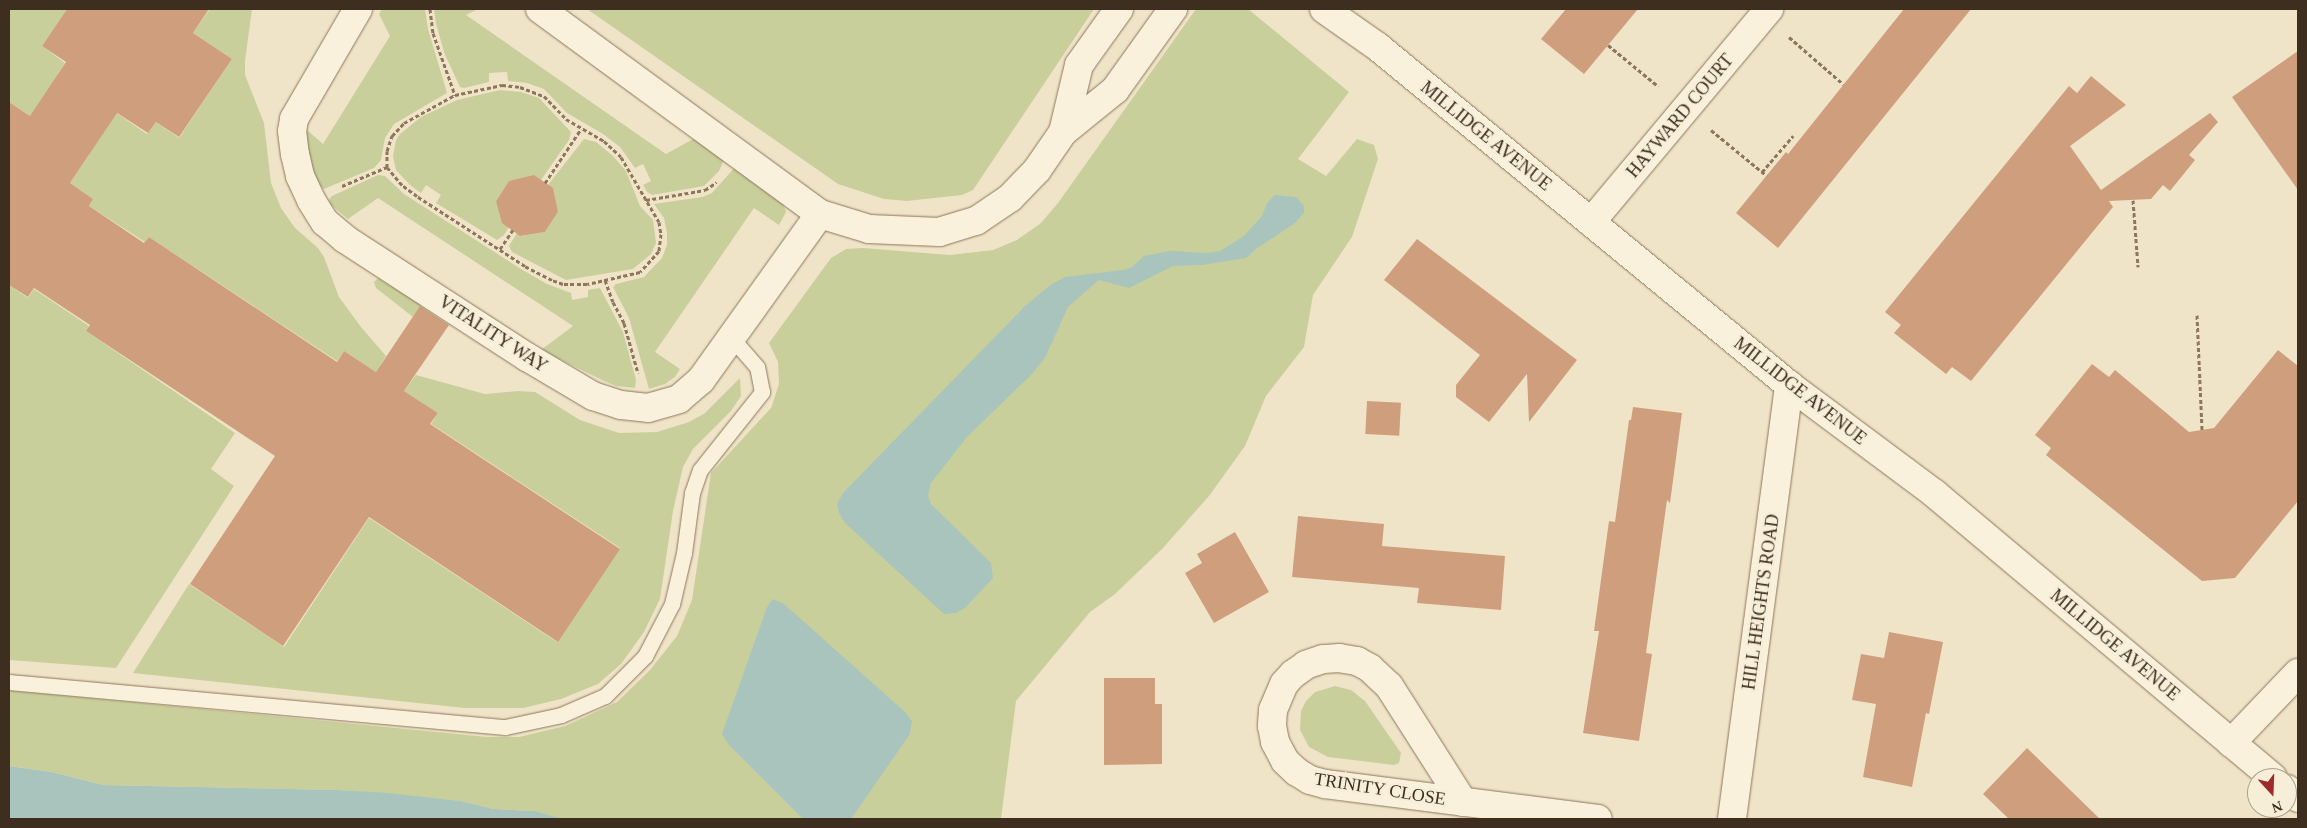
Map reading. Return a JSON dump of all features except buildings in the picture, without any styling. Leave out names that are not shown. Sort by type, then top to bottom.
[{"type":"street","name":"VITALITY WAY","points":[[358,9],[294,119],[292,130],[294,154],[300,176],[311,200],[326,222],[345,238],[527,357],[593,396],[621,405],[648,408],[679,398],[701,380],[820,214]]},
{"type":"street","points":[[540,9],[820,214],[869,229],[939,232],[976,221],[1010,198],[1037,170],[1064,132],[1115,90],[1173,9]]},
{"type":"street","points":[[1064,132],[1080,65],[1119,9]]},
{"type":"street","name":"MILLIDGE AVENUE","points":[[1324,9],[1378,47],[1789,385],[1936,494],[2261,768]]},
{"type":"street","name":"HAYWARD COURT","points":[[1591,222],[1767,12]]},
{"type":"street","name":"HILL HEIGHTS ROAD","points":[[1732,819],[1789,385]]},
{"type":"street","name":"TRINITY CLOSE","points":[[1463,802],[1389,686],[1370,668],[1348,660],[1323,659],[1306,665],[1293,674],[1284,684],[1273,710],[1272,726],[1275,742],[1286,761],[1297,772],[1310,780],[1325,784],[1463,802],[1598,819]]},
{"type":"street","points":[[2231,744],[2298,673]]},
{"type":"lane","points":[[9,682],[505,726],[561,715],[605,696],[644,656],[672,604],[684,554],[692,493],[700,470],[762,392],[756,367],[731,337]]},
{"type":"path","points":[[430,9],[436,40],[455,95]]},
{"type":"path","points":[[1767,12],[1842,84]]},
{"type":"path","points":[[502,85],[520,87],[544,96],[566,120],[612,148],[632,174],[659,222],[661,234],[659,251],[640,272],[587,284],[564,284],[533,270],[402,185],[387,167],[388,150],[392,136],[404,123],[455,95],[483,87],[502,85]]},
{"type":"path","points":[[545,183],[581,128]]},
{"type":"path","points":[[1762,172],[1793,136]]},
{"type":"path","points":[[646,200],[694,193],[713,186],[739,154]]},
{"type":"path","points":[[311,200],[387,167]]},
{"type":"path","points":[[2133,200],[2138,267]]},
{"type":"path","points":[[500,249],[513,230]]},
{"type":"path","points":[[604,280],[612,302],[624,323],[648,408]]},
{"type":"path","points":[[2197,315],[2202,430]]},
{"type":"green space","points":[[9,9],[67,9],[42,46],[65,63],[58,74],[77,87],[50,129],[9,102]]},
{"type":"green space","points":[[210,9],[252,9],[245,75],[264,123],[271,183],[281,208],[295,228],[318,248],[324,257],[339,297],[386,356],[376,372],[344,351],[337,361],[149,237],[145,242],[89,206],[93,199],[70,183],[89,155],[65,139],[93,97],[147,134],[156,122],[179,138],[232,59],[193,33]]},
{"type":"green space","points":[[382,9],[425,9],[428,29],[447,93],[394,124],[385,138],[381,160],[374,168],[324,189],[318,185],[309,164],[307,130],[323,144],[390,36],[379,14]]},
{"type":"green space","points":[[434,9],[478,9],[466,15],[666,154],[695,138],[725,158],[719,171],[704,186],[652,195],[647,192],[643,185],[651,181],[643,164],[635,168],[620,147],[603,134],[567,113],[544,89],[527,83],[508,81],[507,72],[489,73],[489,82],[464,88],[460,87],[445,55],[436,24]]},
{"type":"green space","points":[[587,9],[1094,9],[973,190],[962,195],[907,201],[884,199],[838,184]]},
{"type":"green space","points":[[1196,9],[1248,9],[1349,92],[1298,159],[1326,176],[1357,139],[1374,145],[1378,159],[1352,237],[1313,295],[1304,347],[1266,396],[1245,446],[1209,496],[1162,549],[1115,594],[1090,612],[1016,701],[1001,819],[563,819],[534,811],[494,809],[461,801],[339,790],[103,785],[52,772],[9,766],[9,690],[487,737],[519,737],[565,726],[617,702],[650,670],[677,636],[692,600],[711,473],[771,408],[779,384],[778,362],[769,343],[831,258],[846,249],[863,248],[950,255],[993,250],[1017,240],[1041,223],[1058,203]]},
{"type":"green space","points":[[500,90],[521,92],[539,98],[571,132],[569,140],[541,180],[534,176],[509,181],[496,201],[509,227],[504,235],[497,240],[436,203],[441,195],[426,185],[421,193],[410,185],[396,170],[393,156],[396,140],[400,134],[421,117],[457,100]]},
{"type":"green space","points":[[584,139],[596,142],[613,156],[626,171],[640,206],[653,220],[656,243],[651,254],[633,269],[566,280],[512,252],[509,246],[517,233],[521,236],[545,232],[558,212],[548,185]]},
{"type":"green space","points":[[736,166],[782,200],[786,212],[779,225],[754,208],[655,352],[680,369],[675,377],[665,384],[649,389],[629,318],[613,287],[616,284],[644,277],[662,258],[667,245],[667,233],[664,218],[654,204],[702,197],[712,193]]},
{"type":"green space","points":[[378,175],[385,176],[404,194],[521,269],[547,284],[571,293],[572,300],[588,297],[588,290],[600,288],[623,332],[636,380],[635,388],[616,386],[541,350],[573,326],[378,198],[348,219],[331,205],[329,200],[332,196]]},
{"type":"green space","points":[[378,278],[421,305],[413,317],[376,288],[374,282]]},
{"type":"green space","points":[[9,285],[28,298],[34,289],[89,326],[86,331],[235,433],[211,469],[234,486],[116,668],[9,660]]},
{"type":"green space","points":[[416,375],[485,394],[518,391],[535,392],[580,420],[619,433],[657,432],[689,422],[705,413],[740,378],[741,396],[731,411],[693,449],[683,467],[673,511],[660,599],[644,632],[621,664],[598,684],[561,699],[523,708],[465,708],[133,673],[189,584],[284,647],[369,518],[557,642],[620,548],[431,424],[438,413],[404,391]]},
{"type":"green space","points":[[1335,686],[1351,690],[1365,701],[1401,753],[1399,763],[1394,765],[1328,757],[1309,747],[1300,730],[1301,711],[1306,701],[1315,692]]},
{"type":"water","points":[[1275,195],[1296,197],[1304,206],[1304,213],[1295,223],[1256,249],[1246,258],[1202,265],[1173,266],[1129,288],[1099,280],[1068,307],[1045,358],[1031,375],[967,437],[931,483],[928,496],[931,504],[991,563],[993,578],[965,608],[956,613],[944,614],[845,523],[839,513],[837,504],[843,493],[1025,306],[1049,286],[1065,277],[1123,270],[1132,267],[1144,256],[1170,251],[1207,253],[1220,251],[1244,236],[1262,216],[1267,203]]},
{"type":"water","points":[[773,599],[784,604],[905,712],[912,721],[910,734],[851,819],[803,819],[729,745],[722,734],[767,607]]},
{"type":"water","points":[[9,766],[52,772],[103,785],[339,790],[387,793],[461,801],[494,809],[535,811],[563,819],[9,819]]}]
